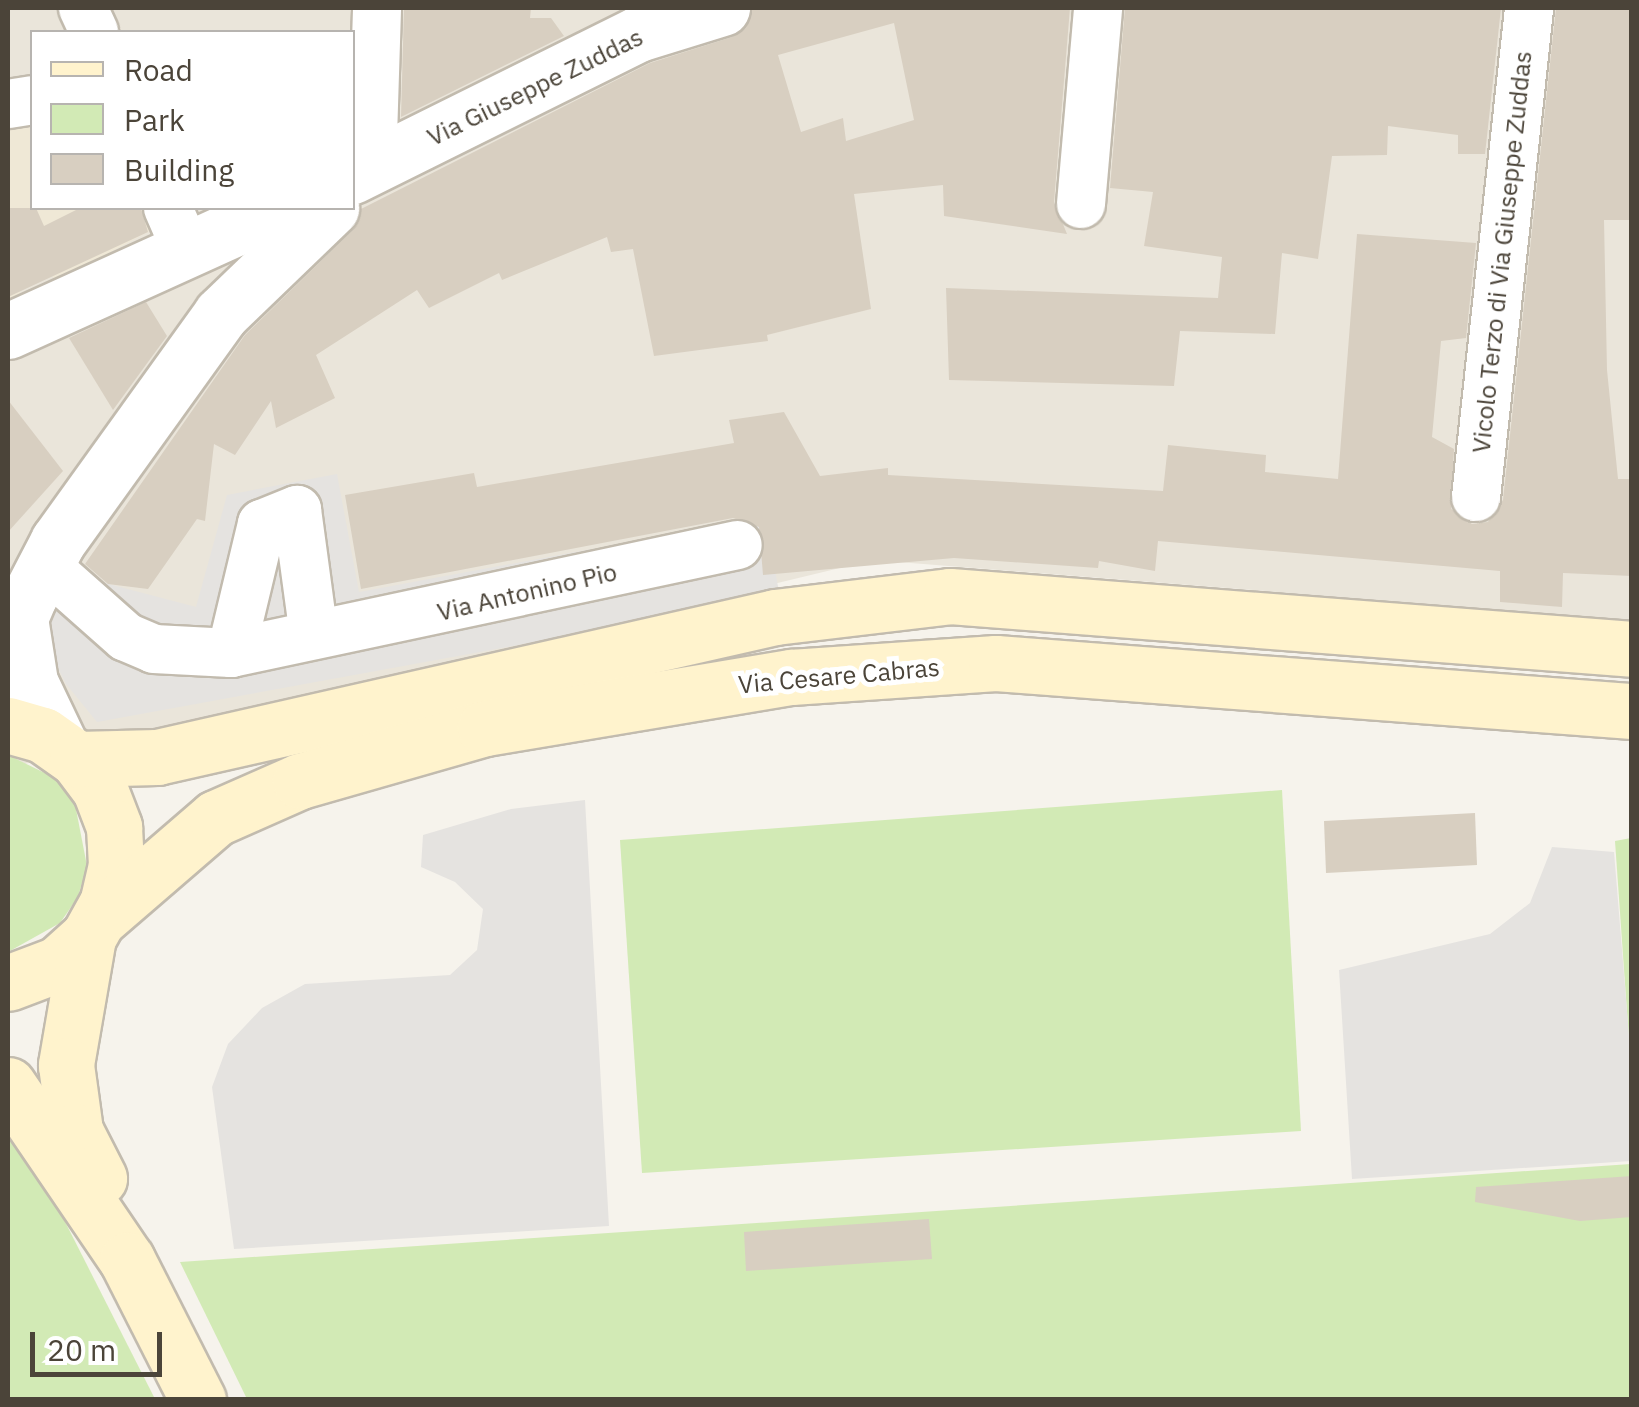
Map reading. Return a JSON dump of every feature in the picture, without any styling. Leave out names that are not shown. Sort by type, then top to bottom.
[{"type":"main road","points":[[8,724],[68,752],[157,757],[775,618],[950,596],[1632,649]]},
{"type":"main road","name":"Via Cesare Cabras","points":[[8,983],[58,964],[170,856],[248,800],[485,728],[791,676],[996,664],[1632,711]]},
{"type":"main road","points":[[68,752],[100,790],[114,826],[116,865],[94,927],[66,1065],[75,1131],[124,1226],[127,1260]]},
{"type":"main road","points":[[71,1031],[170,856]]},
{"type":"main road","points":[[8,1085],[127,1260],[198,1400]]},
{"type":"street","points":[[359,177],[377,8]]},
{"type":"street","name":"Via Giuseppe Zuddas","points":[[359,177],[638,34],[722,8]]},
{"type":"street","points":[[1081,204],[1098,8]]},
{"type":"street","name":"Vicolo Terzo di Via Giuseppe Zuddas","points":[[1476,497],[1529,8]]},
{"type":"street","points":[[8,331],[176,227],[267,210]]},
{"type":"street","points":[[68,752],[30,682],[20,618],[38,560],[221,314],[329,210]]},
{"type":"street","points":[[176,227],[226,271],[221,314]]},
{"type":"street","points":[[231,653],[262,524],[296,510],[314,636]]},
{"type":"street","name":"Via Antonino Pio","points":[[38,560],[126,637],[154,649],[231,653],[738,544]]},
{"type":"shaded area","points":[[8,8],[1631,8],[1631,620],[873,560],[8,768]]},
{"type":"shaded area","points":[[30,109],[30,210],[143,210],[153,229],[55,282],[42,251],[9,263],[22,298],[8,305],[8,111]]},
{"type":"shaded area","points":[[337,474],[359,592],[765,517],[780,597],[97,722],[66,684],[43,638],[48,568],[196,607],[227,495]]},
{"type":"shaded area","points":[[585,800],[609,1226],[234,1249],[212,1087],[228,1044],[262,1008],[305,984],[450,975],[477,950],[483,909],[455,882],[421,867],[423,835],[511,809]]},
{"type":"shaded area","points":[[1552,847],[1614,852],[1631,1060],[1631,1161],[1352,1179],[1339,970],[1490,934],[1530,903]]},
{"type":"green space","points":[[8,755],[55,778],[75,804],[87,866],[78,897],[60,923],[8,952]]},
{"type":"green space","points":[[1282,790],[1301,1131],[642,1173],[620,840]]},
{"type":"green space","points":[[1631,838],[1631,1069],[1615,841]]},
{"type":"green space","points":[[8,1133],[55,1202],[155,1399],[8,1399]]},
{"type":"green space","points":[[1631,1164],[1631,1399],[247,1399],[180,1262]]},
{"type":"building","points":[[404,8],[531,8],[530,18],[551,18],[564,36],[401,117]]},
{"type":"building","points":[[752,8],[1070,8],[1054,202],[1067,234],[944,216],[943,185],[854,194],[871,309],[767,335],[768,341],[654,356],[633,249],[611,252],[607,237],[502,280],[499,273],[429,308],[417,290],[316,355],[335,398],[276,428],[271,401],[235,455],[214,444],[205,521],[197,519],[148,589],[108,584],[85,564],[245,335],[353,230],[361,209],[650,63],[732,37],[746,28]],"holes":[[[894,23],[914,120],[846,141],[843,118],[801,132],[778,55]]]},
{"type":"building","points":[[1125,8],[1501,8],[1485,154],[1458,154],[1458,135],[1388,126],[1387,155],[1332,156],[1318,259],[1282,253],[1275,334],[1180,331],[1174,386],[949,380],[946,288],[1218,298],[1222,257],[1144,246],[1153,192],[1110,188]]},
{"type":"building","points":[[1556,8],[1632,8],[1632,220],[1604,220],[1607,370],[1618,479],[1632,479],[1632,576],[1563,573],[1562,607],[1500,602],[1500,571],[1158,541],[1155,571],[1099,561],[1098,568],[954,558],[763,575],[759,527],[733,518],[361,589],[345,495],[474,473],[477,487],[734,443],[729,420],[784,412],[820,476],[888,468],[888,475],[1163,491],[1168,445],[1266,455],[1265,472],[1338,479],[1357,234],[1476,243],[1466,338],[1441,341],[1432,437],[1454,449],[1451,509],[1472,524],[1488,522],[1503,500]]},
{"type":"building","points":[[8,208],[37,210],[44,226],[76,210],[142,210],[148,232],[8,297]]},
{"type":"building","points":[[146,302],[167,336],[113,410],[69,338]]},
{"type":"building","points":[[8,400],[63,471],[8,532]]},
{"type":"building","points":[[1475,813],[1477,865],[1326,873],[1324,821]]},
{"type":"building","points":[[1632,1176],[1632,1217],[1580,1221],[1475,1202],[1476,1187]]},
{"type":"building","points":[[929,1219],[932,1259],[746,1271],[744,1232]]}]
